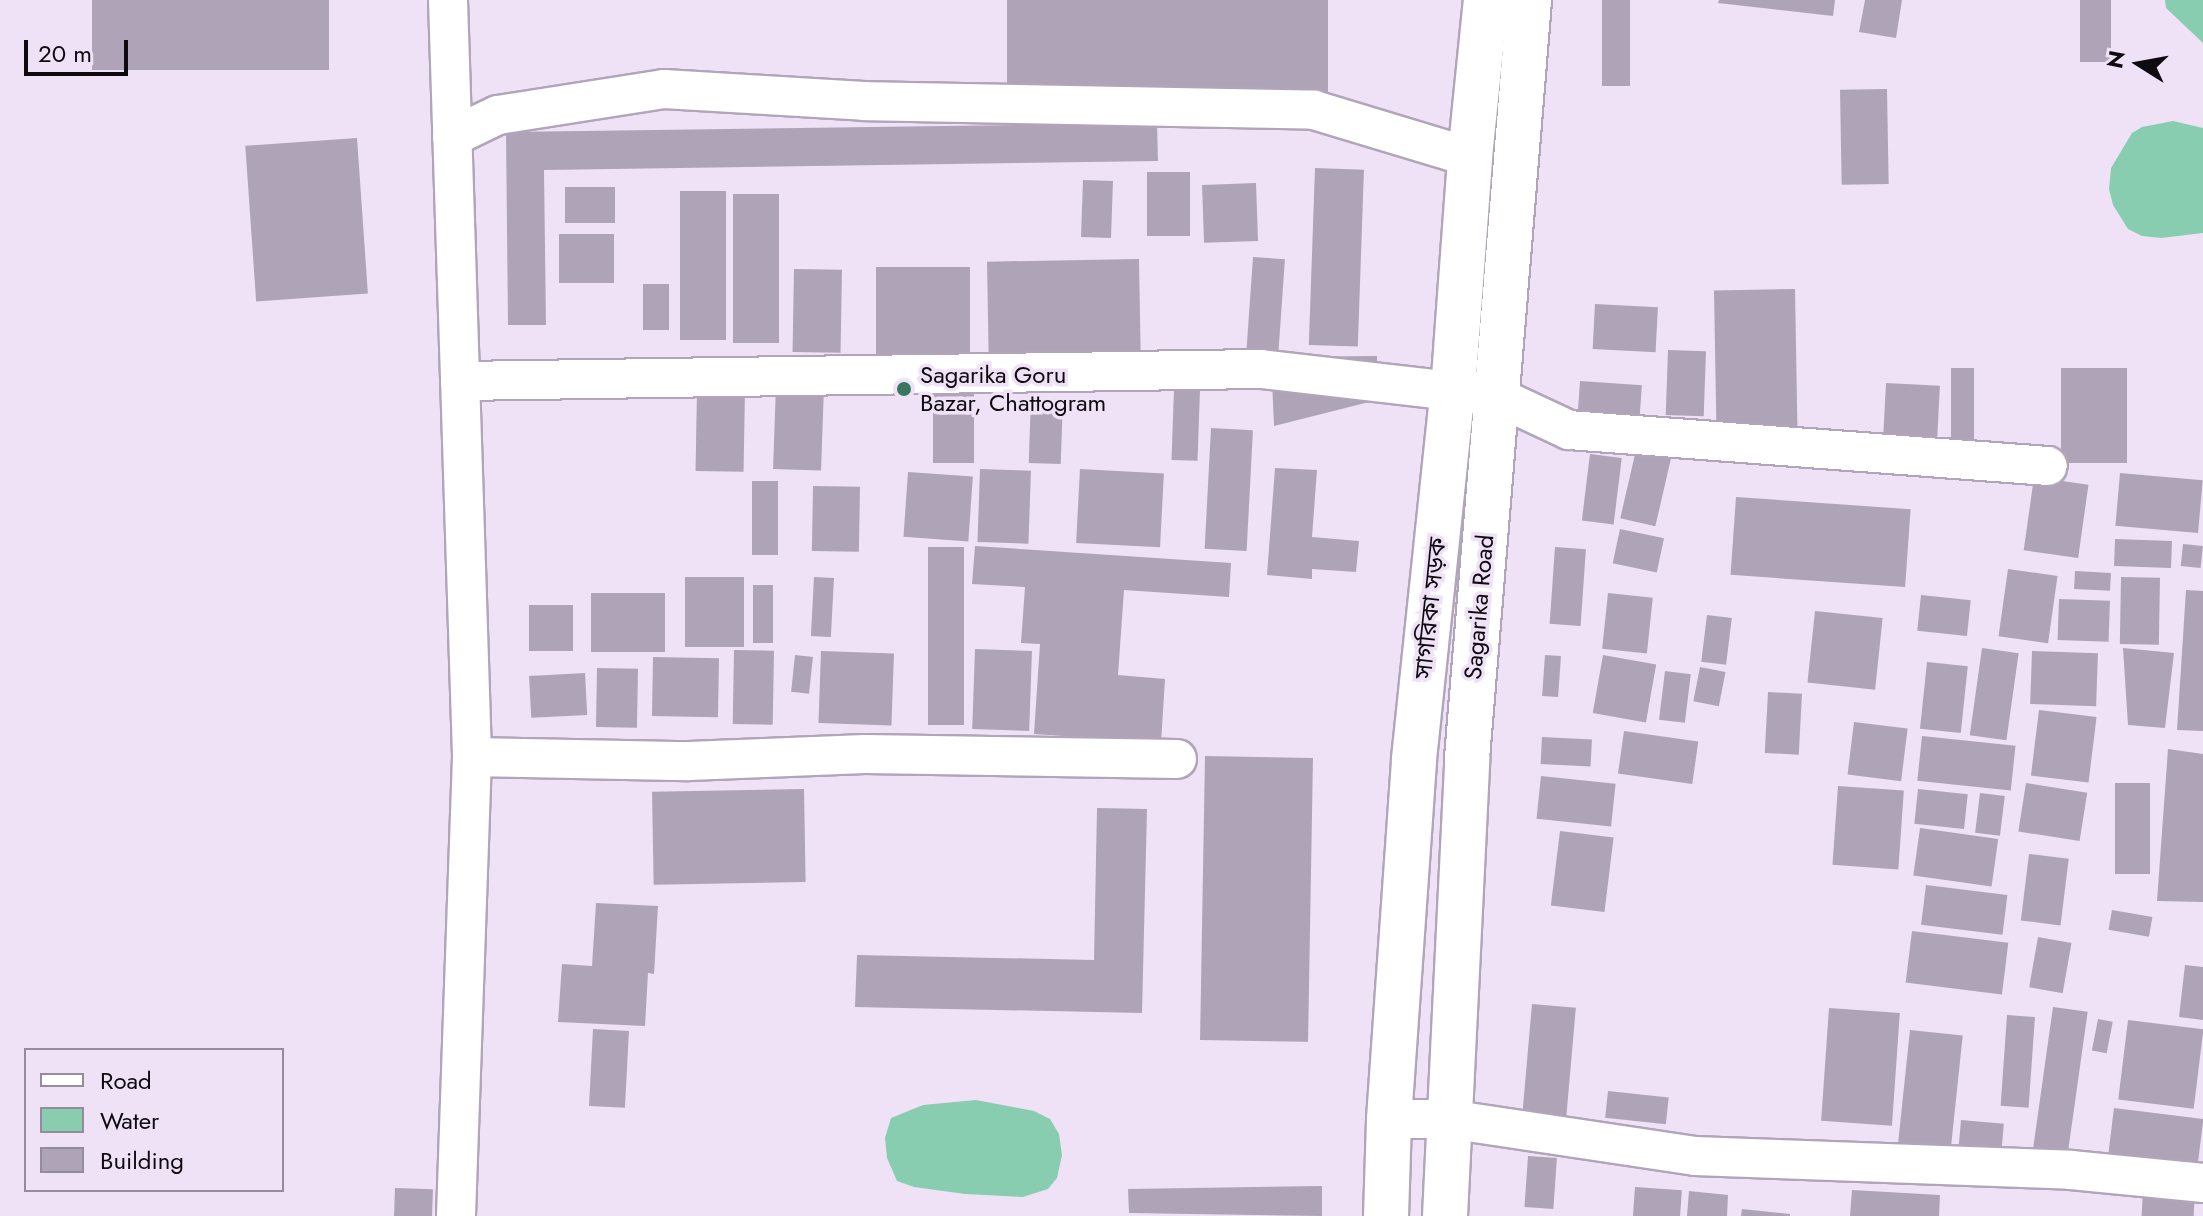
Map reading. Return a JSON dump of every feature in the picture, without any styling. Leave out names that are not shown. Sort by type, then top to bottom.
[{"type":"main road","name":"সাগরিকা সড়ক","points":[[1386,1216],[1389,1119],[1414,759],[1453,391],[1470,157],[1486,0]]},
{"type":"main road","name":"Sagarika Road","points":[[1445,1216],[1467,758],[1529,0]]},
{"type":"street","points":[[448,0],[472,757],[456,1216]]},
{"type":"street","points":[[452,137],[498,115],[664,89],[864,101],[1314,110],[1470,157]]},
{"type":"street","points":[[460,381],[1261,369],[1496,396],[1569,430],[2048,466]]},
{"type":"street","points":[[472,757],[689,761],[865,754],[1177,759]]},
{"type":"street","points":[[1389,1119],[1448,1119],[1695,1156],[2071,1170],[2203,1183]]},
{"type":"water","points":[[2165,0],[2203,0],[2203,43],[2166,8]]},
{"type":"water","points":[[2173,121],[2203,128],[2203,233],[2161,238],[2142,236],[2128,229],[2113,205],[2109,189],[2111,168],[2132,133],[2142,127]]},
{"type":"water","points":[[976,1100],[1034,1111],[1050,1119],[1059,1134],[1062,1155],[1057,1178],[1048,1189],[1023,1197],[965,1194],[914,1187],[897,1181],[887,1158],[885,1138],[891,1118],[923,1105]]},
{"type":"building","points":[[92,0],[329,0],[329,70],[92,70]]},
{"type":"building","points":[[1007,0],[1328,0],[1328,92],[1007,92]]},
{"type":"building","points":[[1602,0],[1630,0],[1630,86],[1602,86]]},
{"type":"building","points":[[1719,0],[1835,0],[1833,16],[1718,3]]},
{"type":"building","points":[[1865,0],[1902,0],[1896,38],[1859,32]]},
{"type":"building","points":[[2080,0],[2111,0],[2111,62],[2080,62]]},
{"type":"building","points":[[1887,89],[1889,184],[1842,185],[1840,90]]},
{"type":"building","points":[[1157,123],[1158,161],[544,170],[546,325],[508,325],[506,132]]},
{"type":"building","points":[[357,138],[368,294],[256,301],[245,146]]},
{"type":"building","points":[[1315,168],[1364,170],[1358,347],[1309,345]]},
{"type":"building","points":[[1147,172],[1190,172],[1190,236],[1147,236]]},
{"type":"building","points":[[1083,180],[1113,181],[1111,238],[1081,237]]},
{"type":"building","points":[[1256,183],[1258,241],[1204,243],[1202,185]]},
{"type":"building","points":[[565,187],[615,187],[615,223],[565,223]]},
{"type":"building","points":[[680,191],[726,191],[726,340],[680,340]]},
{"type":"building","points":[[733,194],[779,194],[779,343],[733,343]]},
{"type":"building","points":[[559,234],[614,234],[614,283],[559,283]]},
{"type":"building","points":[[1253,257],[1285,259],[1278,352],[1247,350]]},
{"type":"building","points":[[1139,259],[1141,351],[989,354],[987,262]]},
{"type":"building","points":[[876,267],[970,267],[970,355],[876,355]]},
{"type":"building","points":[[794,269],[842,270],[841,353],[793,352]]},
{"type":"building","points":[[643,284],[669,284],[669,330],[643,330]]},
{"type":"building","points":[[1795,289],[1797,430],[1716,431],[1714,290]]},
{"type":"building","points":[[1595,304],[1658,307],[1656,352],[1593,349]]},
{"type":"building","points":[[1668,350],[1706,351],[1704,416],[1666,415]]},
{"type":"building","points":[[1377,356],[1377,400],[1274,426],[1271,357]]},
{"type":"building","points":[[1951,368],[1974,368],[1974,439],[1951,439]]},
{"type":"building","points":[[2061,368],[2127,368],[2127,463],[2061,463]]},
{"type":"building","points":[[1580,381],[1642,385],[1639,430],[1577,426]]},
{"type":"building","points":[[1886,383],[1940,386],[1937,437],[1883,434]]},
{"type":"building","points":[[776,385],[824,387],[821,471],[773,469]]},
{"type":"building","points":[[697,388],[745,389],[744,472],[696,471]]},
{"type":"building","points":[[1174,389],[1200,390],[1198,461],[1172,460]]},
{"type":"building","points":[[933,393],[974,393],[974,463],[933,463]]},
{"type":"building","points":[[1031,398],[1063,399],[1061,464],[1029,463]]},
{"type":"building","points":[[1211,428],[1253,430],[1247,551],[1205,549]]},
{"type":"building","points":[[1636,450],[1671,458],[1655,526],[1620,518]]},
{"type":"building","points":[[1590,454],[1622,458],[1614,524],[1582,521]]},
{"type":"building","points":[[1275,468],[1317,470],[1312,537],[1359,541],[1356,572],[1312,569],[1312,579],[1267,575]]},
{"type":"building","points":[[980,469],[1031,471],[1028,544],[977,542]]},
{"type":"building","points":[[1080,469],[1164,473],[1160,547],[1076,543]]},
{"type":"building","points":[[908,472],[973,477],[968,541],[903,537]]},
{"type":"building","points":[[2120,473],[2203,480],[2198,533],[2115,526]]},
{"type":"building","points":[[2034,477],[2088,485],[2078,558],[2024,550]]},
{"type":"building","points":[[752,481],[778,481],[778,555],[752,555]]},
{"type":"building","points":[[813,486],[860,487],[859,552],[812,551]]},
{"type":"building","points":[[1736,497],[1911,509],[1905,587],[1731,575]]},
{"type":"building","points":[[1620,529],[1664,538],[1657,573],[1613,563]]},
{"type":"building","points":[[2115,539],[2172,541],[2171,568],[2114,566]]},
{"type":"building","points":[[2183,544],[2203,546],[2201,568],[2181,566]]},
{"type":"building","points":[[975,546],[1231,563],[1229,597],[1124,590],[1118,675],[1165,679],[1161,743],[1034,734],[1040,644],[1021,643],[1025,587],[972,584]]},
{"type":"building","points":[[928,547],[964,547],[964,725],[928,725]]},
{"type":"building","points":[[1555,547],[1586,549],[1581,626],[1550,624]]},
{"type":"building","points":[[2008,569],[2058,576],[2048,643],[1999,636]]},
{"type":"building","points":[[2075,571],[2111,573],[2110,591],[2074,589]]},
{"type":"building","points":[[685,577],[744,577],[744,647],[685,647]]},
{"type":"building","points":[[814,577],[834,578],[831,637],[811,636]]},
{"type":"building","points":[[2121,577],[2160,578],[2159,645],[2120,644]]},
{"type":"building","points":[[753,585],[773,585],[773,643],[753,643]]},
{"type":"building","points":[[2186,590],[2203,591],[2203,731],[2177,730]]},
{"type":"building","points":[[591,593],[665,593],[665,652],[591,652]]},
{"type":"building","points":[[1608,593],[1653,598],[1647,653],[1602,649]]},
{"type":"building","points":[[1921,595],[1971,600],[1967,636],[1917,631]]},
{"type":"building","points":[[2059,599],[2110,601],[2109,642],[2058,640]]},
{"type":"building","points":[[529,605],[573,605],[573,651],[529,651]]},
{"type":"building","points":[[1815,611],[1883,618],[1875,690],[1807,683]]},
{"type":"building","points":[[1707,615],[1732,618],[1726,665],[1701,662]]},
{"type":"building","points":[[1982,648],[2019,653],[2006,740],[1970,735]]},
{"type":"building","points":[[2123,648],[2174,653],[2165,728],[2128,725]]},
{"type":"building","points":[[975,649],[1032,651],[1029,731],[972,729]]},
{"type":"building","points":[[734,650],[774,651],[773,725],[733,724]]},
{"type":"building","points":[[821,651],[894,654],[891,726],[818,723]]},
{"type":"building","points":[[2032,651],[2098,653],[2096,706],[2030,704]]},
{"type":"building","points":[[795,655],[813,657],[809,694],[791,692]]},
{"type":"building","points":[[1545,655],[1561,656],[1558,697],[1542,696]]},
{"type":"building","points":[[1603,655],[1656,664],[1646,722],[1593,713]]},
{"type":"building","points":[[653,657],[719,658],[718,717],[652,716]]},
{"type":"building","points":[[1927,662],[1968,666],[1961,733],[1920,729]]},
{"type":"building","points":[[1700,667],[1726,672],[1719,706],[1693,701]]},
{"type":"building","points":[[597,668],[638,669],[637,728],[596,727]]},
{"type":"building","points":[[1665,671],[1691,674],[1685,723],[1659,720]]},
{"type":"building","points":[[585,673],[587,715],[531,718],[529,676]]},
{"type":"building","points":[[1768,692],[1802,694],[1799,755],[1765,753]]},
{"type":"building","points":[[2039,710],[2097,717],[2089,783],[2031,776]]},
{"type":"building","points":[[1854,722],[1908,729],[1901,781],[1848,775]]},
{"type":"building","points":[[1624,731],[1698,741],[1692,784],[1618,774]]},
{"type":"building","points":[[1922,736],[2015,746],[2011,791],[1917,781]]},
{"type":"building","points":[[1542,737],[1592,740],[1591,767],[1541,764]]},
{"type":"building","points":[[2168,749],[2203,754],[2203,902],[2157,901]]},
{"type":"building","points":[[1205,756],[1313,758],[1308,1042],[1200,1040]]},
{"type":"building","points":[[1541,776],[1616,784],[1611,827],[1537,819]]},
{"type":"building","points":[[2026,783],[2087,793],[2080,841],[2018,831]]},
{"type":"building","points":[[2115,783],[2150,783],[2150,874],[2115,874]]},
{"type":"building","points":[[1838,786],[1904,791],[1898,869],[1832,865]]},
{"type":"building","points":[[804,789],[806,882],[654,885],[652,792]]},
{"type":"building","points":[[1918,789],[1968,794],[1964,829],[1914,824]]},
{"type":"building","points":[[1980,793],[2005,796],[2000,836],[1975,833]]},
{"type":"building","points":[[1097,808],[1147,809],[1142,1013],[855,1007],[857,955],[1094,960]]},
{"type":"building","points":[[1920,828],[1998,839],[1992,887],[1913,876]]},
{"type":"building","points":[[1560,831],[1614,838],[1604,912],[1551,905]]},
{"type":"building","points":[[2029,854],[2069,859],[2061,925],[2021,921]]},
{"type":"building","points":[[1926,885],[2007,895],[2003,935],[1921,925]]},
{"type":"building","points":[[596,903],[658,906],[654,974],[648,973],[645,1026],[558,1022],[562,964],[592,966]]},
{"type":"building","points":[[2112,910],[2152,917],[2149,937],[2109,930]]},
{"type":"building","points":[[1912,931],[2008,943],[2002,994],[1906,983]]},
{"type":"building","points":[[2038,937],[2071,943],[2063,993],[2029,987]]},
{"type":"building","points":[[2185,965],[2203,967],[2203,1020],[2179,1017]]},
{"type":"building","points":[[1532,1004],[1576,1008],[1566,1115],[1523,1112]]},
{"type":"building","points":[[2053,1007],[2088,1012],[2068,1153],[2033,1149]]},
{"type":"building","points":[[1829,1008],[1900,1013],[1892,1126],[1821,1121]]},
{"type":"building","points":[[2007,1015],[2035,1017],[2029,1108],[2001,1106]]},
{"type":"building","points":[[2098,1019],[2113,1022],[2107,1053],[2092,1050]]},
{"type":"building","points":[[2128,1020],[2203,1029],[2194,1109],[2118,1099]]},
{"type":"building","points":[[593,1029],[629,1031],[625,1108],[589,1106]]},
{"type":"building","points":[[1910,1030],[1963,1036],[1951,1150],[1898,1144]]},
{"type":"building","points":[[1608,1091],[1669,1097],[1666,1124],[1605,1118]]},
{"type":"building","points":[[2114,1108],[2203,1119],[2198,1165],[2108,1154]]},
{"type":"building","points":[[1961,1120],[2004,1124],[2001,1151],[1959,1147]]},
{"type":"building","points":[[1528,1156],[1557,1158],[1553,1209],[1524,1207]]},
{"type":"building","points":[[1322,1186],[1322,1216],[1129,1213],[1128,1189]]},
{"type":"building","points":[[1635,1187],[1682,1190],[1680,1216],[1633,1216]]},
{"type":"building","points":[[395,1188],[433,1189],[432,1216],[394,1216]]},
{"type":"building","points":[[2143,1189],[2195,1192],[2194,1216],[2142,1216]]},
{"type":"building","points":[[1852,1190],[1940,1195],[1939,1216],[1850,1216]]},
{"type":"building","points":[[1689,1191],[1728,1195],[1727,1216],[1687,1216]]},
{"type":"building","points":[[1742,1209],[1790,1214],[1790,1216],[1741,1216]]},
{"type":"place","name":"Sagarika Goru Bazar, Chattogram","points":[[904,389]]}]
